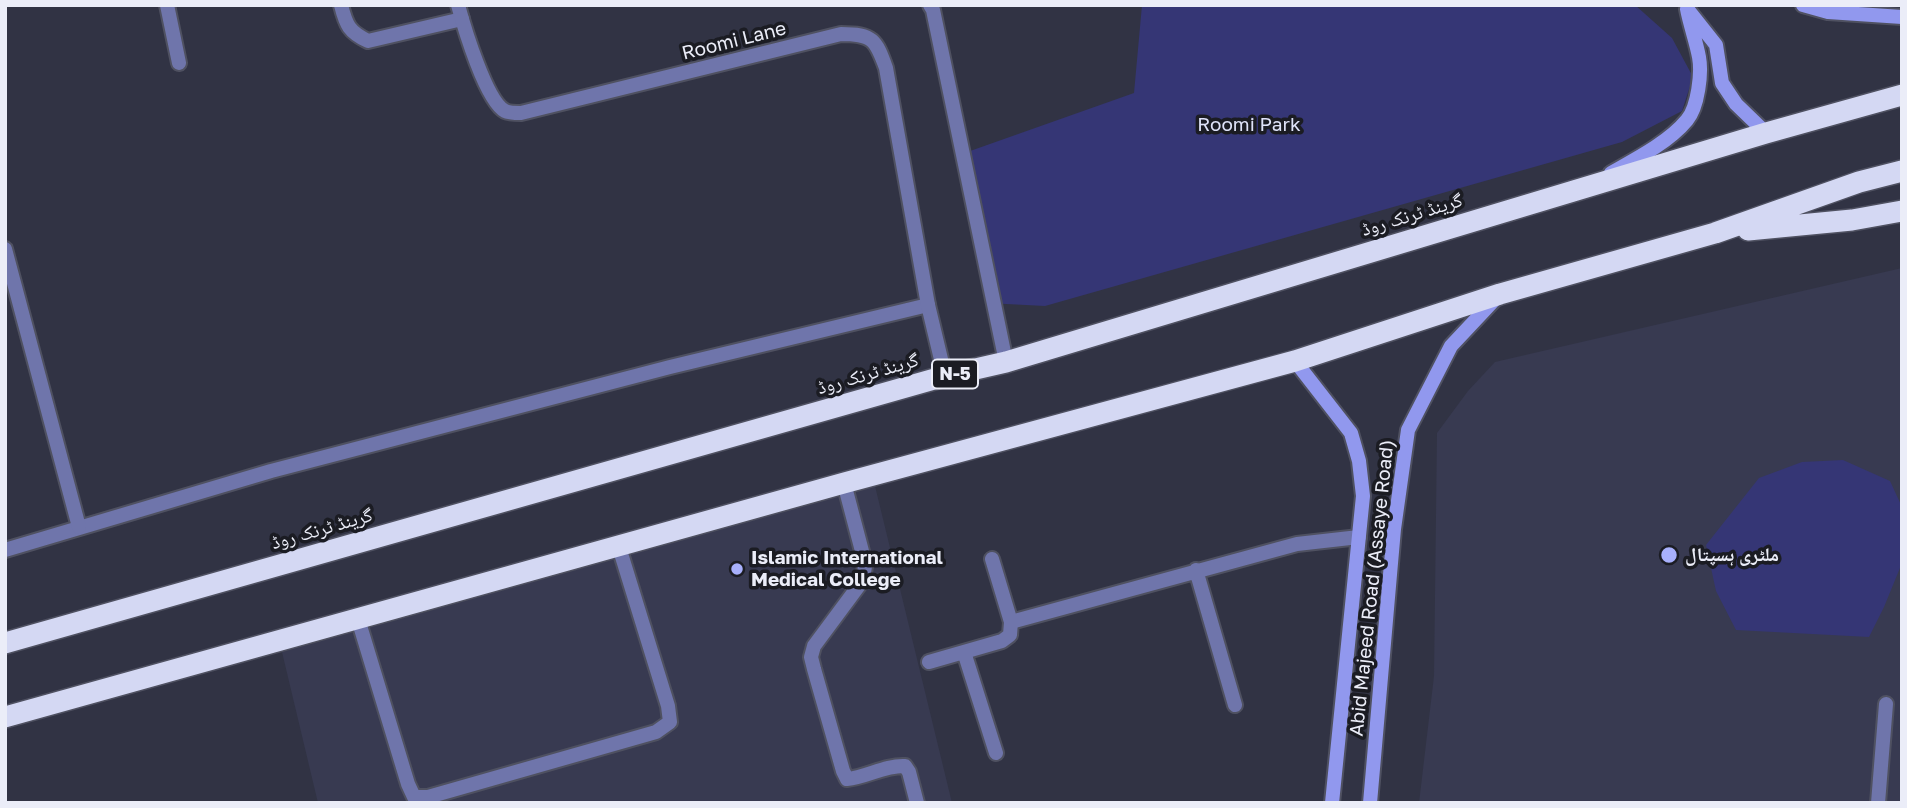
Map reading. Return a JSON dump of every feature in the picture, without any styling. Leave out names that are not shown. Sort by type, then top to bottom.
[{"type":"highway","name":"گرینڈ ٹرنک روڈ","points":[[5,643],[945,376],[1006,362],[1766,133],[1902,95]]},
{"type":"highway","points":[[5,717],[844,483],[1295,361],[1500,293],[1715,233],[1859,182],[1902,171]]},
{"type":"highway","points":[[1715,233],[1852,220],[1902,211]]},
{"type":"street","points":[[167,5],[179,63]]},
{"type":"street","points":[[341,5],[345,23],[355,35],[368,41],[460,12]]},
{"type":"street","points":[[930,5],[1006,362]]},
{"type":"street","points":[[1803,5],[1828,12],[1902,17]]},
{"type":"street","points":[[1685,7],[1716,45],[1722,83],[1736,104],[1766,133]]},
{"type":"street","points":[[1589,186],[1659,145],[1689,119],[1701,82],[1699,56],[1685,7]]},
{"type":"street","name":"Roomi Lane","points":[[460,12],[483,79],[495,102],[506,111],[522,113],[841,34],[869,37],[878,46],[886,68],[928,305],[945,376]]},
{"type":"street","points":[[5,249],[79,527]]},
{"type":"street","name":"Abid Majeed Road (Assaye Road)","points":[[1370,803],[1394,529],[1408,430],[1451,346],[1500,293]]},
{"type":"street","points":[[5,550],[297,464],[657,371],[928,305]]},
{"type":"street","name":"Abid Majeed Road (Assaye Road)","points":[[1295,361],[1351,433],[1359,461],[1363,496],[1332,803]]},
{"type":"street","points":[[844,483],[863,555],[863,580],[814,646],[811,657],[847,779],[905,766],[917,803]]},
{"type":"street","points":[[1011,622],[1297,544],[1359,537]]},
{"type":"street","points":[[358,619],[408,784],[414,797],[428,797],[656,732],[670,722],[668,706],[619,547]]},
{"type":"street","points":[[929,662],[1002,641],[1010,635],[1011,622],[992,559]]},
{"type":"street","points":[[1196,570],[1235,705]]},
{"type":"street","points":[[964,652],[996,754]]},
{"type":"street","points":[[1878,803],[1886,704]]},
{"type":"shaded area","name":"ملٹری ہسپتال","points":[[1902,268],[1902,803],[1419,803],[1434,676],[1437,433],[1468,391],[1495,362]]},
{"type":"shaded area","name":"Islamic International Medical College","points":[[875,486],[952,803],[318,803],[282,652]]},
{"type":"green space","name":"Roomi Park","points":[[1142,5],[1635,5],[1672,38],[1693,77],[1682,111],[1622,142],[1045,306],[987,303],[956,156],[1134,93]]},
{"type":"green space","points":[[1843,460],[1890,481],[1902,507],[1902,563],[1869,637],[1736,630],[1716,591],[1706,545],[1759,478],[1802,462]]},
{"type":"place","name":"ملٹری ہسپتال","points":[[1669,555]]},
{"type":"place","name":"Islamic International Medical College","points":[[737,569]]}]
